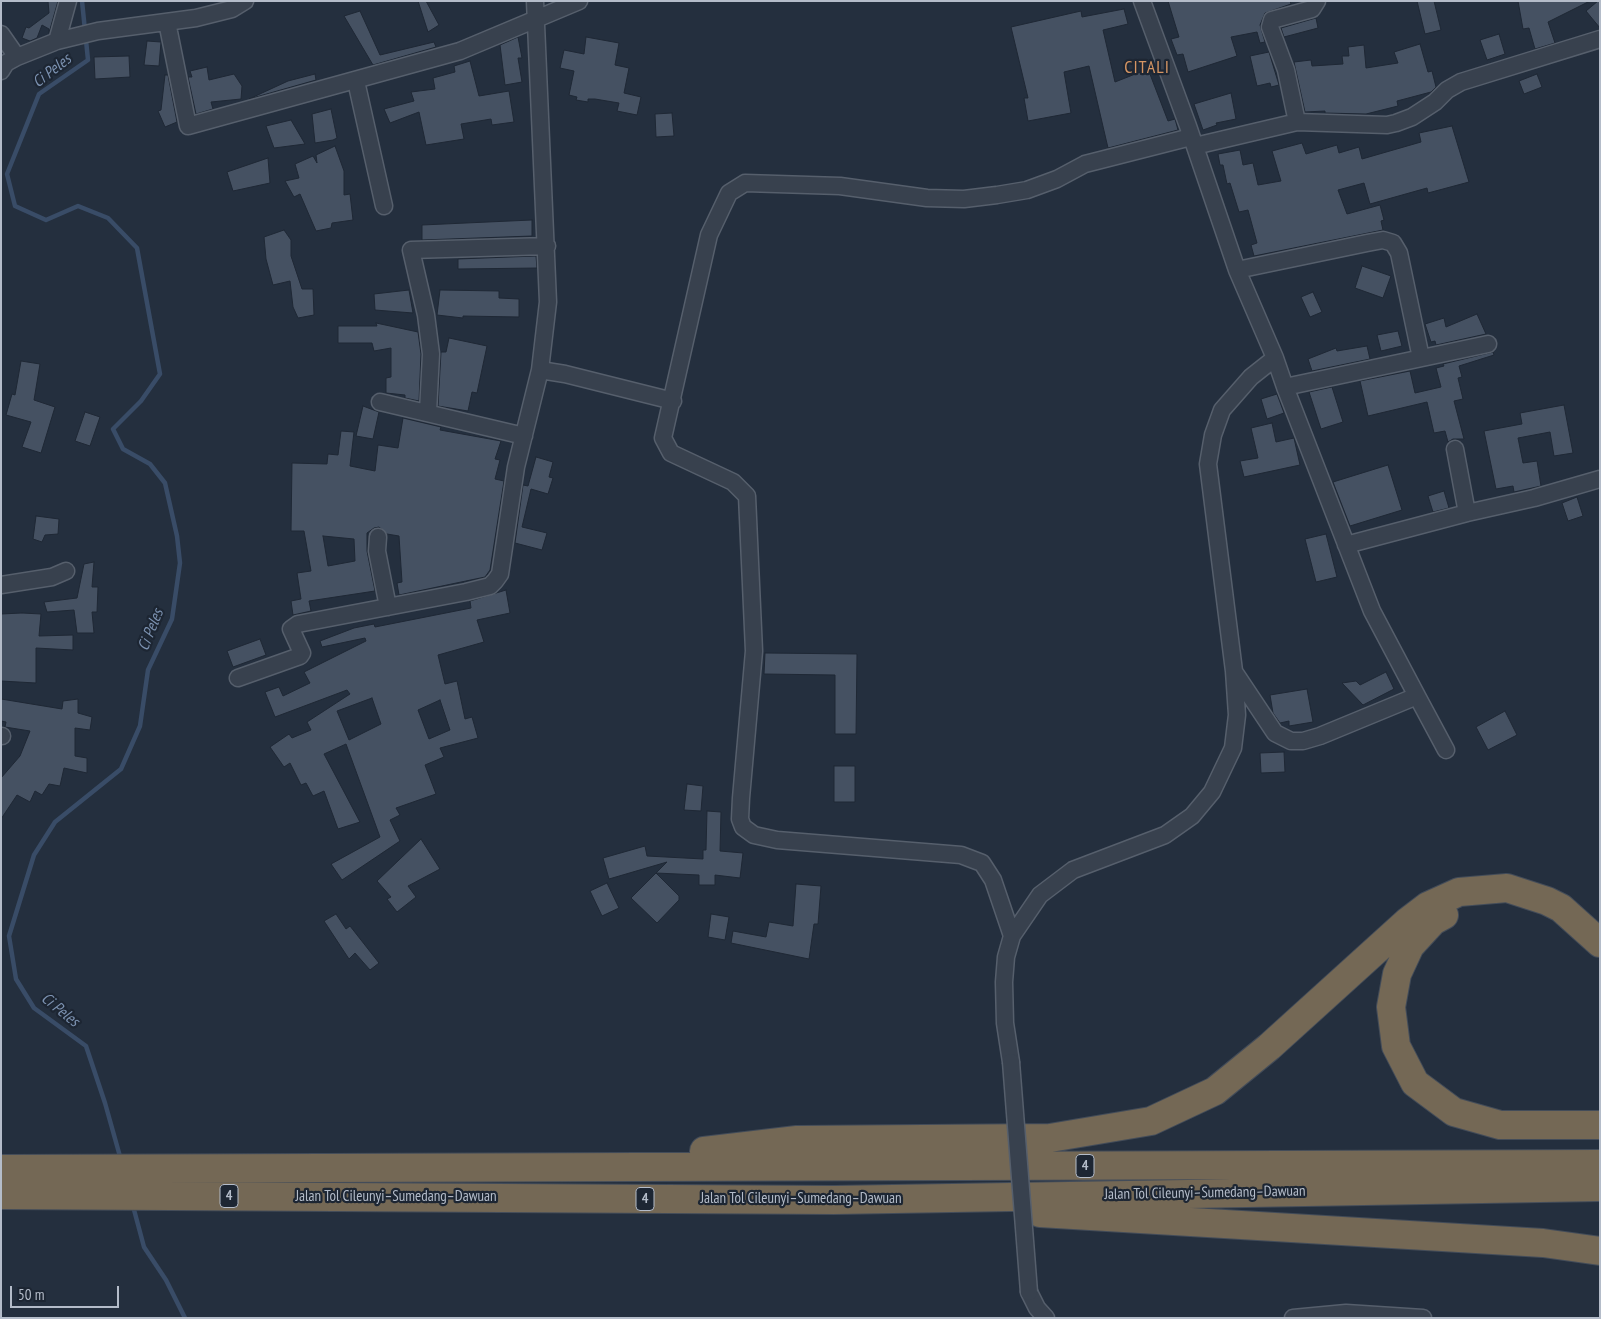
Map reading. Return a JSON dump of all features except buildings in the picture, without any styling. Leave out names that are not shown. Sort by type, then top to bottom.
[{"type":"highway","points":[[571,1166],[797,1140],[1050,1138],[1151,1121],[1214,1092],[1270,1046],[1407,922],[1428,906],[1459,892],[1507,888],[1547,901],[1561,908],[1600,943]]},
{"type":"highway","points":[[1600,960],[1576,933],[1542,908],[1506,898],[1468,901],[1433,921],[1410,946],[1397,974],[1391,1007],[1396,1046],[1415,1083],[1454,1112],[1500,1125],[1600,1125]]},
{"type":"highway","name":"Jalan Tol Cileunyi–Sumedang–Dawuan","points":[[1,1169],[1600,1164]]},
{"type":"highway","name":"Jalan Tol Cileunyi–Sumedang–Dawuan","points":[[1,1195],[834,1200],[1600,1187]]},
{"type":"highway","points":[[834,1200],[1543,1243],[1600,1251]]},
{"type":"street","points":[[56,41],[68,1]]},
{"type":"street","points":[[1,71],[6,63],[17,57],[56,41],[98,32],[196,18],[232,9],[244,1]]},
{"type":"street","points":[[238,678],[300,656],[302,653],[292,634],[293,626],[490,586],[500,574],[516,467],[540,370],[548,302],[535,1]]},
{"type":"street","points":[[167,22],[188,126],[460,51],[579,1]]},
{"type":"street","points":[[1142,1],[1237,270],[1275,358],[1372,611],[1446,750]]},
{"type":"street","points":[[1296,122],[1286,70],[1270,27],[1272,20],[1312,10],[1317,1]]},
{"type":"street","points":[[1,34],[17,57]]},
{"type":"street","points":[[1012,936],[993,880],[982,863],[961,855],[777,840],[754,835],[743,828],[740,819],[741,798],[754,651],[747,496],[733,482],[671,453],[663,438],[673,402],[709,235],[729,193],[745,183],[840,186],[927,198],[981,197],[1027,190],[1057,179],[1085,164],[1296,122],[1387,125],[1396,123],[1412,117],[1461,82],[1600,39]]},
{"type":"street","points":[[356,80],[384,206]]},
{"type":"street","points":[[1237,270],[1383,240],[1394,243],[1399,253],[1421,358]]},
{"type":"street","points":[[428,412],[431,354],[426,315],[411,250],[547,246]]},
{"type":"street","points":[[1285,387],[1488,344]]},
{"type":"street","points":[[1044,1317],[1029,1292],[1011,1062],[1005,1023],[1004,982],[1006,957],[1012,936],[1040,895],[1073,870],[1165,835],[1192,816],[1212,792],[1233,748],[1237,715],[1234,671],[1208,464],[1213,435],[1222,410],[1251,378],[1275,358]]},
{"type":"street","points":[[540,370],[565,374],[673,402]]},
{"type":"street","points":[[380,402],[524,436]]},
{"type":"street","points":[[1455,450],[1467,513]]},
{"type":"street","points":[[1346,545],[1467,513],[1534,498],[1600,479]]},
{"type":"street","points":[[378,537],[377,551],[388,607]]},
{"type":"street","points":[[1,586],[52,576],[66,571]]},
{"type":"street","points":[[1234,671],[1275,733],[1291,741],[1303,741],[1320,736],[1418,696]]},
{"type":"street","points":[[1293,1318],[1346,1313],[1423,1318]]},
{"type":"waterway","name":"Ci Peles","points":[[82,1],[88,60],[39,94],[7,174],[15,206],[46,220],[78,206],[108,218],[137,248],[160,374],[141,401],[113,429],[123,449],[150,464],[165,483],[177,536],[180,563],[172,619],[148,670],[140,726],[121,769],[55,822],[34,855],[9,936],[16,979],[34,1008],[86,1046],[121,1160]]},
{"type":"waterway","name":"Ci Peles","points":[[133,1206],[144,1247],[166,1280],[185,1318]]},
{"type":"district","name":"CITALI","points":[[1147,68]]}]
